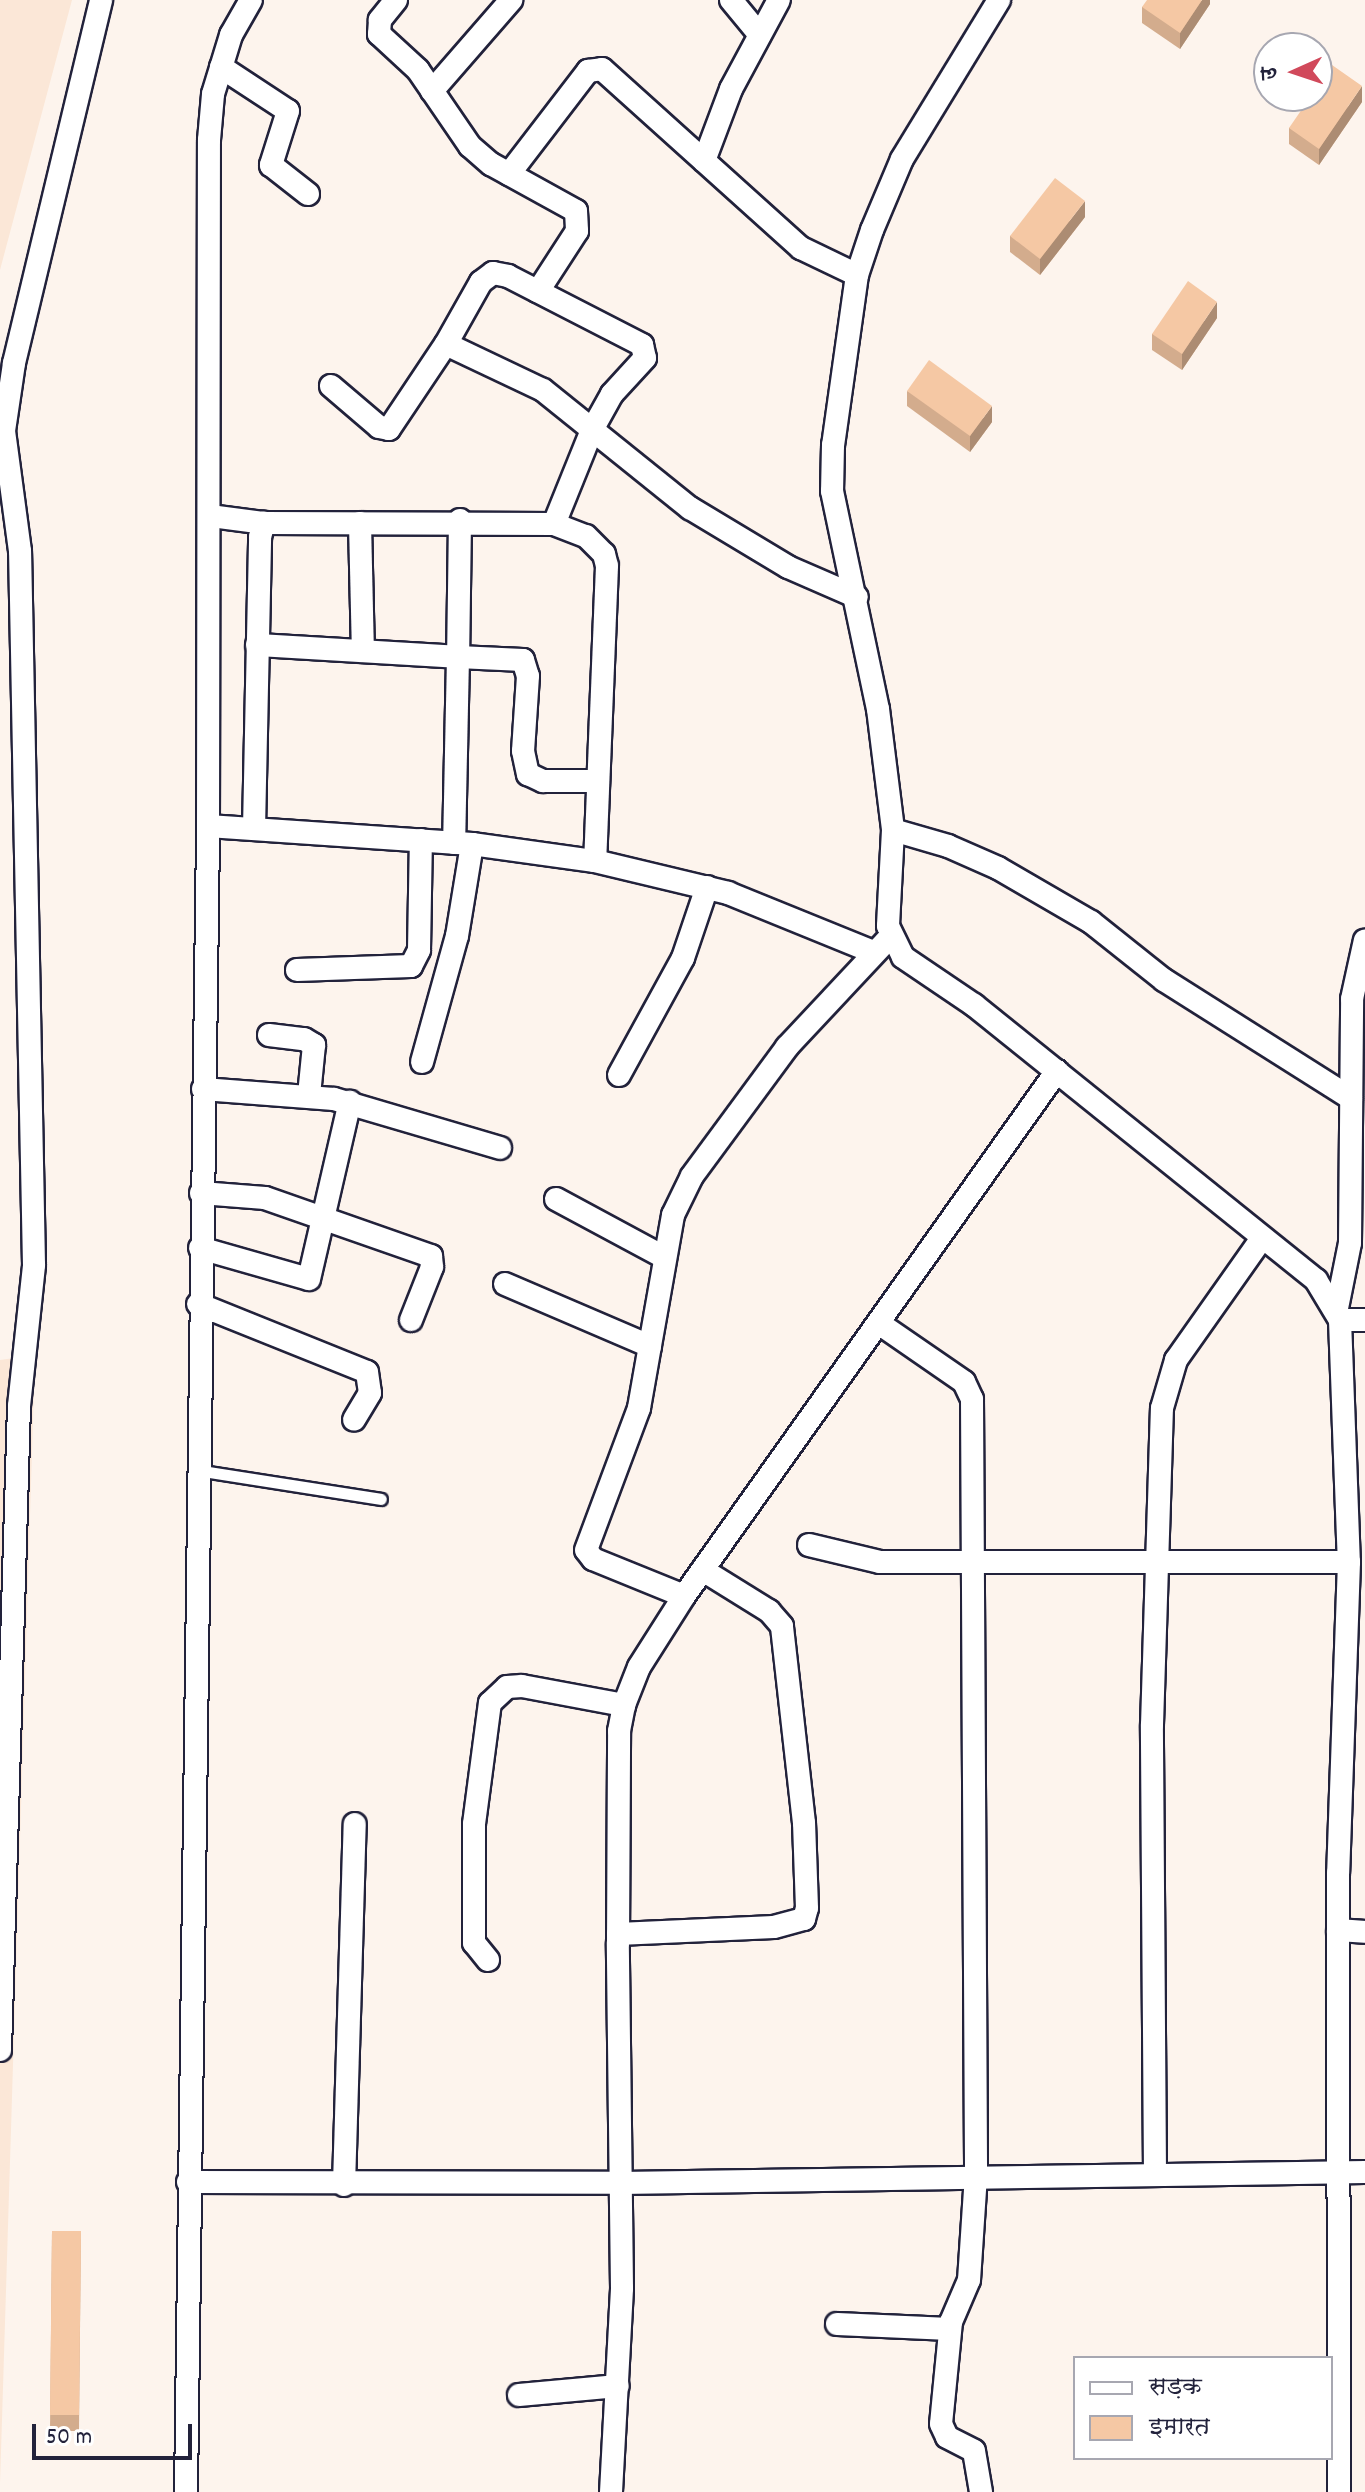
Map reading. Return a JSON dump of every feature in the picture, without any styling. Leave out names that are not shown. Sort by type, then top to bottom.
[{"type":"street","points":[[0,2050],[19,1406],[34,1265],[20,567],[4,431],[14,363],[101,0]]},
{"type":"street","points":[[186,2492],[198,1304],[208,826],[211,516],[209,140],[221,67],[251,0]]},
{"type":"street","points":[[396,0],[380,20],[379,34],[432,91],[470,146],[509,174],[576,211],[577,231],[538,291]]},
{"type":"street","points":[[432,91],[511,0]]},
{"type":"street","points":[[731,0],[760,35]]},
{"type":"street","points":[[704,161],[731,89],[779,0]]},
{"type":"street","points":[[999,0],[902,159],[857,275],[833,445],[832,491],[857,597],[893,830],[887,910],[890,937],[903,957],[974,1005],[1316,1280],[1339,1314],[1365,1320]]},
{"type":"street","points":[[221,67],[288,111],[270,161],[308,194]]},
{"type":"street","points":[[509,174],[588,71],[596,69],[610,73],[801,248],[857,275]]},
{"type":"street","points":[[331,386],[379,427],[389,429],[487,276],[502,274],[642,345],[645,351],[592,430],[554,524]]},
{"type":"street","points":[[446,344],[543,390],[690,508],[788,567],[857,597]]},
{"type":"street","points":[[211,516],[264,523],[460,520],[554,524],[586,536],[604,554],[607,566],[595,861]]},
{"type":"street","points":[[422,1062],[457,936],[463,844],[458,657],[460,520]]},
{"type":"street","points":[[254,829],[257,645],[264,523]]},
{"type":"street","points":[[360,523],[363,651]]},
{"type":"street","points":[[257,645],[523,660],[528,676],[523,751],[528,774],[543,781],[597,781]]},
{"type":"street","points":[[208,826],[421,840],[595,861],[707,887],[873,952]]},
{"type":"street","points":[[893,830],[948,846],[1091,922],[1164,980],[1351,1098]]},
{"type":"street","points":[[297,970],[411,966],[419,950],[421,840]]},
{"type":"street","points":[[619,1075],[683,958],[707,887]]},
{"type":"street","points":[[684,1596],[593,1559],[586,1550],[639,1408],[662,1256],[681,1197],[727,1124],[787,1047],[890,937]]},
{"type":"street","points":[[1339,2492],[1336,2172],[1338,1930],[1349,1562],[1356,1441],[1339,1314],[1350,1243],[1352,999],[1365,940]]},
{"type":"street","points":[[269,1035],[304,1039],[314,1045],[309,1095]]},
{"type":"street","points":[[611,2492],[618,2386],[618,1934],[624,1705],[639,1667],[684,1596],[1057,1071]]},
{"type":"street","points":[[203,1089],[309,1095],[350,1102],[500,1148]]},
{"type":"street","points":[[200,1248],[309,1279],[350,1102]]},
{"type":"street","points":[[201,1193],[249,1195],[431,1256],[432,1267],[411,1320]]},
{"type":"street","points":[[556,1199],[662,1256]]},
{"type":"street","points":[[1155,2173],[1154,1562],[1169,1378],[1189,1340],[1262,1238]]},
{"type":"street","points":[[505,1284],[650,1346]]},
{"type":"street","points":[[198,1304],[367,1372],[370,1393],[354,1420]]},
{"type":"street","points":[[880,1324],[964,1382],[972,1399],[976,2175],[969,2280],[950,2329],[941,2429],[974,2451],[981,2492]]},
{"type":"street","points":[[809,1545],[880,1562],[1349,1562]]},
{"type":"street","points":[[618,1934],[774,1927],[804,1919],[807,1908],[803,1809],[782,1626],[769,1611],[703,1570]]},
{"type":"street","points":[[488,1960],[474,1943],[474,1824],[490,1703],[507,1687],[522,1686],[624,1705]]},
{"type":"street","points":[[344,2185],[355,1824]]},
{"type":"street","points":[[1338,1930],[1365,1932]]},
{"type":"street","points":[[188,2182],[344,2185],[620,2183],[976,2175],[1365,2172]]},
{"type":"street","points":[[837,2324],[950,2329]]},
{"type":"street","points":[[519,2395],[618,2386]]},
{"type":"lane","points":[[196,1470],[381,1499]]},
{"type":"shaded area","points":[[0,0],[72,0],[0,270]]},
{"type":"shaded area","points":[[35,1355],[0,2484],[0,1360]]},
{"type":"building","points":[[1147,0],[1202,0],[1180,33],[1142,7]]},
{"type":"building","points":[[1333,66],[1362,86],[1319,149],[1289,128],[1300,112],[1333,112]]},
{"type":"building","points":[[1055,178],[1085,201],[1040,259],[1010,236]]},
{"type":"building","points":[[1188,281],[1217,302],[1182,354],[1152,334]]},
{"type":"building","points":[[929,360],[992,406],[970,436],[907,391]]},
{"type":"building","points":[[52,2231],[81,2231],[79,2415],[50,2415]]}]
